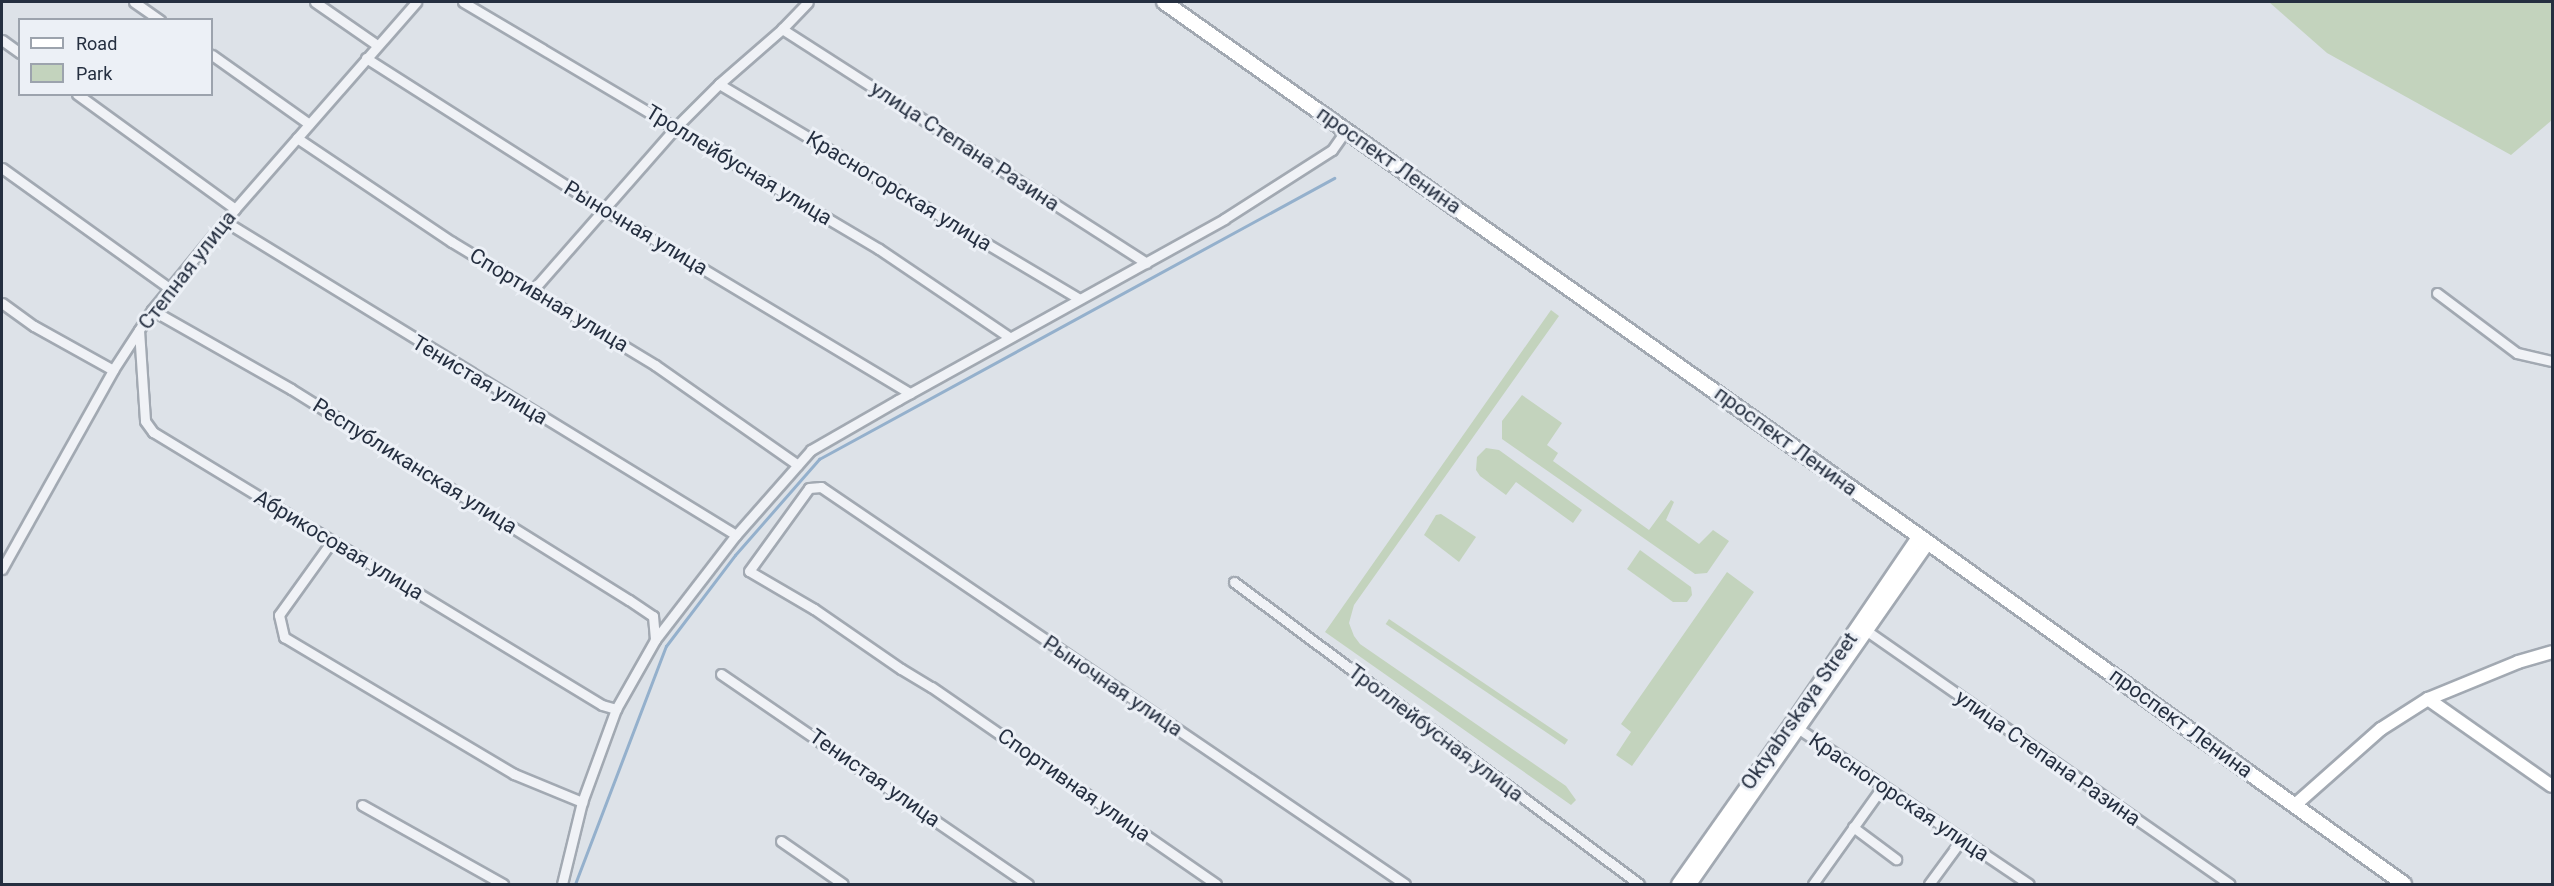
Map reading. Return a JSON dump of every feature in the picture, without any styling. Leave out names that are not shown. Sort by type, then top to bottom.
[{"type":"main road","name":"проспект Ленина","points":[[1164,2],[1924,539],[2404,885]]},
{"type":"main road","name":"Oktyabrskaya Street","points":[[1678,885],[1863,628],[1869,610],[1924,539]]},
{"type":"main road","points":[[1690,885],[1798,729],[1924,539]]},
{"type":"main road","points":[[2295,805],[2380,729],[2428,699],[2518,662],[2553,652]]},
{"type":"main road","points":[[2428,699],[2553,786]]},
{"type":"street","points":[[134,2],[157,18]]},
{"type":"street","points":[[315,2],[377,45]]},
{"type":"street","name":"Степная улица","points":[[2,569],[113,370],[152,310],[235,209],[417,2]]},
{"type":"street","name":"Троллейбусная улица","points":[[463,2],[879,249],[1009,337]]},
{"type":"street","points":[[533,290],[676,127],[808,2]]},
{"type":"street","name":"улица Степана Разина","points":[[782,29],[1146,263]]},
{"type":"street","points":[[2,40],[18,52]]},
{"type":"street","points":[[213,56],[309,124]]},
{"type":"street","name":"Рыночная улица","points":[[366,58],[605,210],[910,393]]},
{"type":"street","name":"Красногорская улица","points":[[719,84],[1079,299]]},
{"type":"street","points":[[80,96],[235,209]]},
{"type":"street","points":[[562,885],[582,802],[616,709],[656,640],[736,535],[811,450],[1009,337],[1224,219],[1332,150],[1346,130]]},
{"type":"street","name":"Спортивная улица","points":[[297,138],[452,242],[655,365],[798,465]]},
{"type":"street","points":[[2,168],[169,288]]},
{"type":"street","name":"Тенистая улица","points":[[226,222],[736,535]]},
{"type":"street","points":[[2437,294],[2517,353],[2553,361]]},
{"type":"street","points":[[2,303],[33,326],[113,370]]},
{"type":"street","name":"Республиканская улица","points":[[152,310],[291,389],[629,600],[653,616],[656,640]]},
{"type":"street","name":"Абрикосовая улица","points":[[139,330],[145,421],[149,429],[602,705],[616,709]]},
{"type":"street","name":"Рыночная улица","points":[[821,487],[1405,885]]},
{"type":"street","name":"Спортивная улица","points":[[821,487],[809,489],[749,571],[814,609],[931,687],[1216,885]]},
{"type":"street","points":[[332,541],[279,615],[284,637],[514,774],[582,802]]},
{"type":"street","name":"Троллейбусная улица","points":[[1234,582],[1639,885]]},
{"type":"street","name":"улица Степана Разина","points":[[1863,628],[2230,885]]},
{"type":"street","name":"Тенистая улица","points":[[721,674],[1028,885]]},
{"type":"street","name":"Красногорская улица","points":[[1798,729],[2029,885]]},
{"type":"street","points":[[1813,885],[1883,786]]},
{"type":"street","points":[[362,805],[503,885]]},
{"type":"street","points":[[1854,827],[1896,859]]},
{"type":"street","points":[[1929,885],[1962,839]]},
{"type":"street","points":[[781,841],[843,885]]},
{"type":"green space","points":[[2269,2],[2552,2],[2552,120],[2511,155],[2327,53]]},
{"type":"green space","points":[[1551,310],[1559,316],[1354,605],[1349,623],[1360,644],[1566,786],[1576,800],[1571,805],[1325,632]]},
{"type":"green space","points":[[1522,395],[1562,423],[1547,445],[1558,453],[1553,461],[1649,530],[1671,500],[1674,502],[1666,520],[1699,544],[1713,530],[1729,541],[1707,573],[1695,574],[1502,439],[1502,421]]},
{"type":"green space","points":[[1486,448],[1499,450],[1582,510],[1573,523],[1516,482],[1506,495],[1480,476],[1476,470],[1477,457]]},
{"type":"green space","points":[[1441,514],[1476,537],[1459,562],[1424,535],[1436,515]]},
{"type":"green space","points":[[1640,550],[1691,587],[1692,595],[1687,602],[1673,602],[1627,569]]},
{"type":"green space","points":[[1727,572],[1754,592],[1632,766],[1616,755],[1631,732],[1621,724]]},
{"type":"green space","points":[[1389,619],[1568,740],[1565,745],[1386,624]]},
{"type":"waterway","points":[[575,884],[666,646],[735,555],[819,459],[1334,178]]}]
